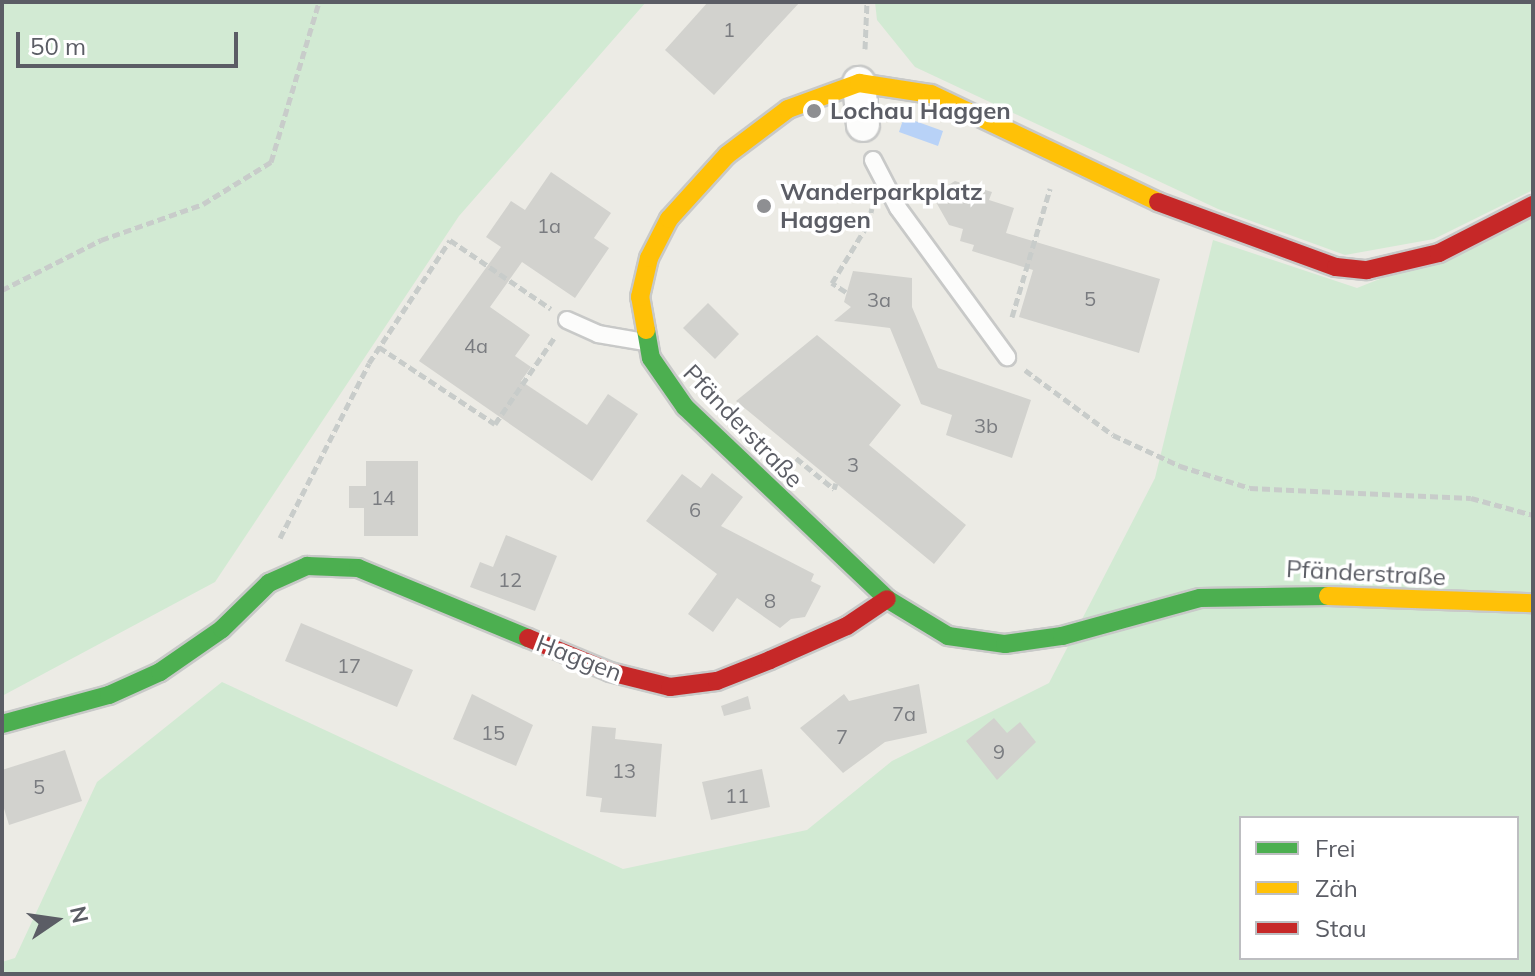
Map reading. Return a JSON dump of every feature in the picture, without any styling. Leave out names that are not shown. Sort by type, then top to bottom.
[{"type":"street","points":[[859,83],[863,125]]},
{"type":"street","name":"Pfänderstraße","points":[[1533,205],[1439,253],[1367,270],[1336,267],[1183,214],[931,94],[859,83],[813,96],[758,128],[685,199],[656,241],[642,279],[645,342],[660,374],[685,407],[887,599],[948,636],[1005,644],[1062,636],[1200,598],[1259,593],[1533,603]]},
{"type":"street","name":"Haggen","points":[[269,583],[307,566],[358,568],[610,672],[670,687],[717,681],[770,660],[847,626],[887,599]]},
{"type":"street","points":[[2,724],[109,695],[160,672],[231,622],[269,583]]},
{"type":"lane","points":[[873,160],[886,184],[1007,357]]},
{"type":"lane","points":[[567,320],[598,334],[645,342]]},
{"type":"path","points":[[2,290],[101,240],[203,204],[271,162],[319,2]]},
{"type":"path","points":[[859,83],[867,2]]},
{"type":"path","points":[[1012,317],[1060,154]]},
{"type":"path","points":[[846,292],[832,283],[886,184]]},
{"type":"path","points":[[269,583],[277,544],[379,347],[450,240],[567,320],[495,424],[379,347]]},
{"type":"path","points":[[1007,357],[1113,435],[1180,466],[1250,488],[1471,498],[1533,515]]},
{"type":"green space","points":[[2,2],[646,2],[459,216],[215,582],[2,696]]},
{"type":"green space","points":[[875,2],[1533,2],[1533,190],[1434,239],[1345,255],[1218,209],[915,67],[877,20]]},
{"type":"green space","points":[[1533,218],[1533,974],[2,974],[2,962],[15,958],[97,782],[222,682],[623,869],[807,830],[892,761],[1049,683],[1155,478],[1213,240],[1357,288]]},
{"type":"water","points":[[904,117],[943,131],[938,146],[899,132]]},
{"type":"building","points":[[708,2],[800,2],[714,95],[665,50]]},
{"type":"building","points":[[551,172],[611,213],[594,238],[609,248],[575,298],[522,262],[490,307],[530,335],[515,356],[531,367],[521,381],[587,425],[608,394],[638,414],[592,481],[419,361],[501,247],[486,237],[511,201],[525,210]]},
{"type":"building","points":[[955,181],[992,192],[989,200],[1014,208],[1006,233],[1160,279],[1139,353],[1019,317],[1033,270],[972,251],[974,245],[960,241],[963,229],[949,225],[932,195]]},
{"type":"building","points":[[853,271],[912,278],[912,307],[938,368],[1031,400],[1012,458],[946,435],[952,415],[921,404],[890,328],[834,321],[851,307],[844,302]]},
{"type":"building","points":[[708,303],[739,334],[715,359],[683,328]]},
{"type":"building","points":[[817,335],[901,405],[869,445],[966,525],[934,564],[736,401]]},
{"type":"building","points":[[366,461],[418,461],[418,536],[364,536],[364,508],[349,508],[349,486],[366,486]]},
{"type":"building","points":[[712,473],[743,497],[721,526],[814,574],[811,581],[821,586],[805,617],[791,619],[780,628],[737,598],[713,632],[688,614],[717,574],[646,521],[682,474],[701,488]]},
{"type":"building","points":[[506,535],[557,556],[535,611],[470,587],[480,562],[493,567]]},
{"type":"building","points":[[301,623],[413,670],[397,707],[285,661]]},
{"type":"building","points":[[919,684],[927,733],[885,742],[843,773],[800,728],[844,694],[849,701]]},
{"type":"building","points":[[472,694],[533,725],[516,766],[453,739]]},
{"type":"building","points":[[748,696],[751,709],[724,716],[721,706]]},
{"type":"building","points":[[994,718],[1007,733],[1020,722],[1036,742],[997,780],[966,741]]},
{"type":"building","points":[[592,726],[616,728],[615,739],[662,744],[656,817],[600,812],[602,798],[586,796]]},
{"type":"building","points":[[65,750],[82,801],[9,825],[2,802],[2,770]]},
{"type":"building","points":[[762,769],[770,807],[711,820],[702,782]]},
{"type":"traffic: fast","points":[[646,330],[651,358],[685,407],[887,599],[948,636],[1005,644],[1062,636],[1200,598],[1328,596]]},
{"type":"traffic: fast","points":[[2,724],[109,695],[160,672],[222,629],[269,583],[307,566],[358,568],[528,638]]},
{"type":"traffic: slow","points":[[646,330],[640,297],[649,258],[669,219],[727,155],[788,109],[859,83],[931,94],[1158,202]]},
{"type":"traffic: slow","points":[[1328,596],[1533,603]]},
{"type":"traffic: jam","points":[[1158,202],[1336,267],[1367,270],[1439,253],[1533,205]]},
{"type":"traffic: jam","points":[[528,638],[610,672],[670,687],[717,681],[770,660],[847,626],[887,599]]},
{"type":"place","name":"Lochau Haggen","points":[[814,111]]},
{"type":"place","name":"Wanderparkplatz Haggen","points":[[764,206]]}]
